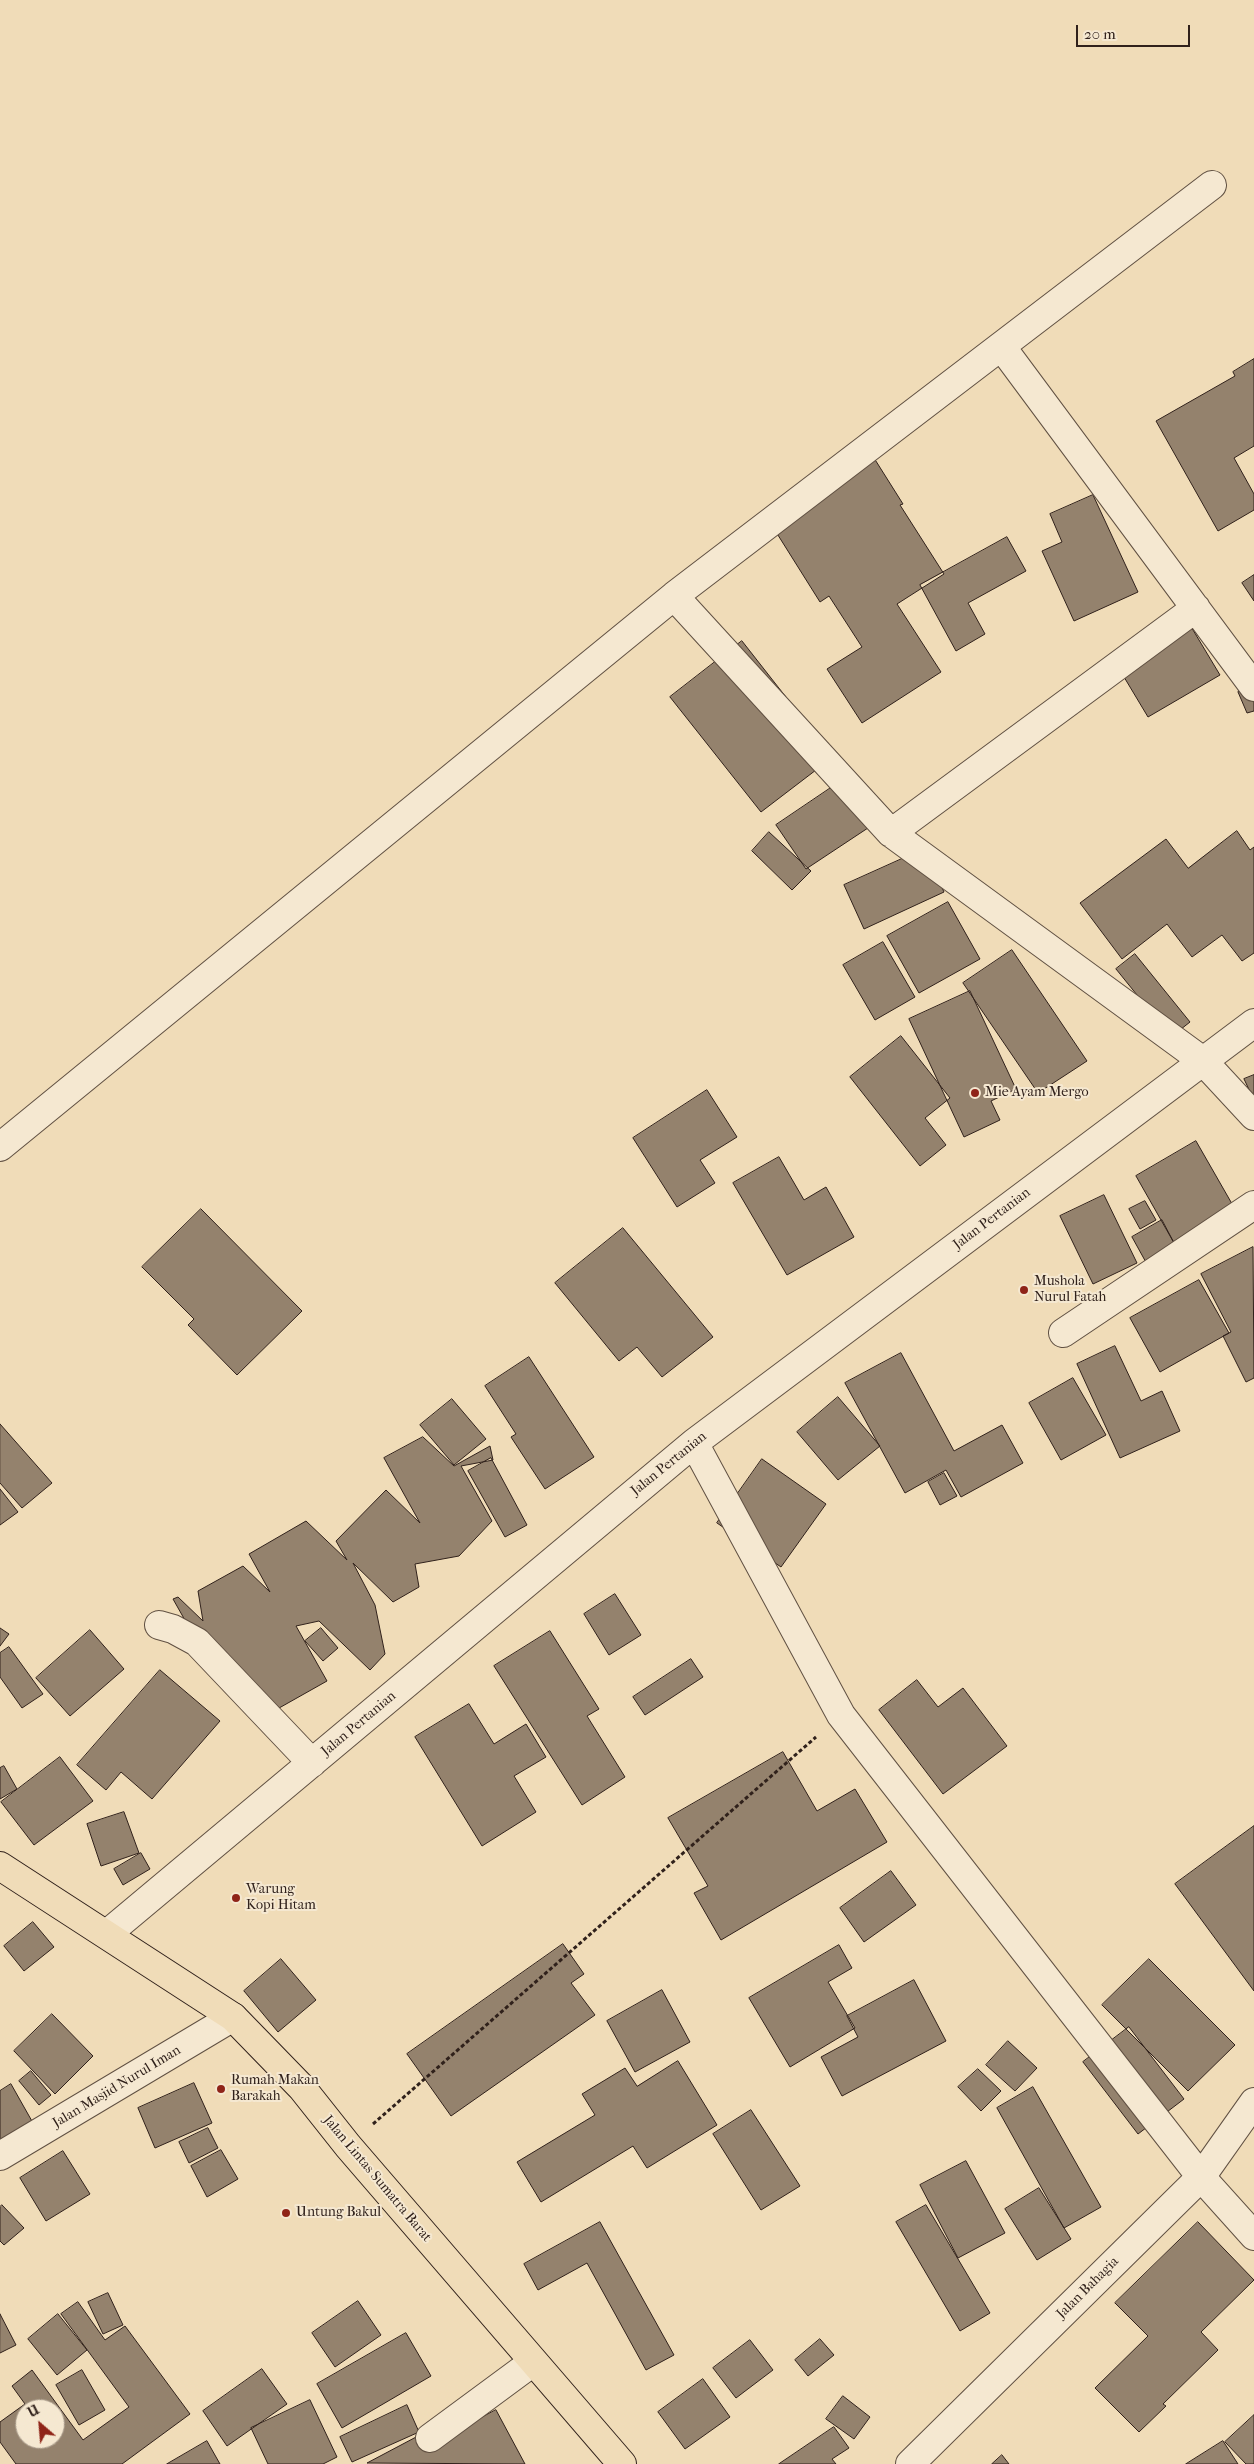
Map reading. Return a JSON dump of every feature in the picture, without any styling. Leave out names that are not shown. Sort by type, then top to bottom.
[{"type":"highway","name":"Jalan Lintas Sumatra Barat","points":[[0,1866],[233,2017],[302,2088],[348,2146],[622,2464]]},
{"type":"street","points":[[0,1147],[674,596],[1212,185]]},
{"type":"street","points":[[1001,346],[1254,687]]},
{"type":"street","points":[[674,596],[891,833],[1203,1061],[1254,1116]]},
{"type":"street","points":[[891,833],[1196,608]]},
{"type":"street","name":"Jalan Pertanian","points":[[107,1934],[694,1443],[1254,1022]]},
{"type":"street","points":[[1063,1333],[1254,1205]]},
{"type":"street","points":[[694,1443],[841,1715],[1201,2177],[1254,2236]]},
{"type":"street","points":[[159,1625],[173,1629],[197,1642],[312,1763]]},
{"type":"street","name":"Jalan Masjid Nurul Iman","points":[[0,2156],[233,2017]]},
{"type":"street","name":"Jalan Bahagia","points":[[910,2464],[1201,2177],[1254,2102]]},
{"type":"street","points":[[430,2438],[533,2362]]},
{"type":"path","points":[[348,2146],[841,1715]]},
{"type":"building","points":[[1254,359],[1254,446],[1234,458],[1254,494],[1254,510],[1218,531],[1156,421],[1235,376],[1233,372]]},
{"type":"building","points":[[874,458],[903,504],[900,505],[944,574],[897,604],[941,672],[862,723],[827,669],[862,647],[829,596],[820,602],[771,524]]},
{"type":"building","points":[[1093,495],[1138,592],[1074,621],[1042,551],[1062,542],[1050,514]]},
{"type":"building","points":[[1007,537],[1026,571],[968,603],[985,634],[956,651],[920,585]]},
{"type":"building","points":[[1254,575],[1254,601],[1242,583]]},
{"type":"building","points":[[1190,625],[1220,675],[1148,717],[1118,667]]},
{"type":"building","points":[[742,641],[833,757],[761,812],[670,697]]},
{"type":"building","points":[[1254,686],[1254,711],[1247,713],[1238,692]]},
{"type":"building","points":[[844,779],[874,824],[806,869],[776,825]]},
{"type":"building","points":[[1237,831],[1250,850],[1254,847],[1254,953],[1242,961],[1222,935],[1192,957],[1167,924],[1122,959],[1080,903],[1166,839],[1188,868]]},
{"type":"building","points":[[769,832],[811,871],[792,890],[752,851]]},
{"type":"building","points":[[924,849],[944,892],[864,929],[844,885]]},
{"type":"building","points":[[948,902],[980,959],[919,993],[887,936]]},
{"type":"building","points":[[883,942],[915,997],[875,1020],[843,965]]},
{"type":"building","points":[[1012,950],[1087,1061],[1038,1093],[963,983]]},
{"type":"building","points":[[1135,954],[1190,1022],[1171,1037],[1116,969]]},
{"type":"building","points":[[970,991],[1016,1089],[991,1101],[1000,1120],[964,1137],[909,1019]]},
{"type":"building","points":[[901,1036],[950,1098],[925,1118],[946,1145],[920,1166],[850,1077]]},
{"type":"building","points":[[1254,1075],[1254,1100],[1244,1079]]},
{"type":"building","points":[[707,1090],[737,1137],[700,1160],[715,1183],[677,1207],[633,1138]]},
{"type":"building","points":[[1196,1141],[1243,1223],[1182,1257],[1136,1176]]},
{"type":"building","points":[[779,1157],[804,1200],[826,1187],[854,1237],[787,1275],[733,1183]]},
{"type":"building","points":[[1104,1195],[1137,1263],[1093,1284],[1060,1216]]},
{"type":"building","points":[[1145,1201],[1156,1220],[1140,1229],[1129,1209]]},
{"type":"building","points":[[201,1209],[302,1311],[237,1375],[188,1325],[194,1319],[142,1267]]},
{"type":"building","points":[[1162,1220],[1182,1258],[1153,1275],[1132,1237]]},
{"type":"building","points":[[623,1228],[713,1337],[662,1377],[637,1347],[619,1361],[555,1283]]},
{"type":"building","points":[[1253,1247],[1254,1378],[1246,1382],[1223,1336],[1231,1332],[1201,1274]]},
{"type":"building","points":[[1199,1280],[1229,1333],[1160,1372],[1130,1318]]},
{"type":"building","points":[[1115,1346],[1141,1401],[1162,1391],[1180,1431],[1120,1458],[1077,1364]]},
{"type":"building","points":[[901,1353],[954,1451],[1002,1425],[1023,1463],[961,1497],[946,1470],[905,1493],[845,1383]]},
{"type":"building","points":[[529,1357],[594,1457],[545,1489],[511,1437],[516,1434],[485,1386]]},
{"type":"building","points":[[1073,1378],[1106,1435],[1061,1460],[1029,1403]]},
{"type":"building","points":[[838,1397],[880,1446],[838,1480],[797,1432]]},
{"type":"building","points":[[452,1399],[486,1439],[454,1465],[420,1425]]},
{"type":"building","points":[[0,1424],[52,1483],[22,1508],[0,1483]]},
{"type":"building","points":[[423,1437],[454,1466],[490,1446],[493,1460],[461,1466],[492,1521],[459,1556],[415,1564],[419,1587],[393,1602],[353,1563],[375,1605],[385,1654],[370,1670],[319,1621],[296,1626],[327,1681],[272,1712],[195,1638],[173,1599],[178,1597],[203,1621],[198,1591],[243,1566],[270,1592],[249,1554],[306,1521],[347,1560],[336,1541],[386,1490],[420,1523],[384,1458]]},
{"type":"building","points":[[491,1458],[527,1525],[505,1537],[468,1471]]},
{"type":"building","points":[[762,1459],[826,1504],[781,1567],[717,1523]]},
{"type":"building","points":[[944,1473],[957,1496],[940,1505],[928,1482]]},
{"type":"building","points":[[0,1489],[18,1512],[0,1525]]},
{"type":"building","points":[[615,1594],[641,1635],[609,1655],[584,1614]]},
{"type":"building","points":[[0,1628],[9,1634],[0,1646]]},
{"type":"building","points":[[321,1628],[338,1648],[323,1661],[305,1641]]},
{"type":"building","points":[[90,1630],[124,1669],[70,1716],[36,1678]]},
{"type":"building","points":[[550,1631],[599,1709],[587,1716],[625,1777],[582,1805],[494,1666]]},
{"type":"building","points":[[9,1647],[43,1694],[22,1708],[0,1677],[0,1653]]},
{"type":"building","points":[[691,1659],[703,1677],[645,1715],[633,1697]]},
{"type":"building","points":[[160,1670],[220,1721],[152,1799],[121,1772],[106,1790],[77,1765]]},
{"type":"building","points":[[917,1680],[938,1707],[963,1688],[1007,1746],[943,1794],[879,1710]]},
{"type":"building","points":[[469,1704],[494,1744],[526,1724],[546,1757],[514,1776],[536,1812],[482,1846],[415,1737]]},
{"type":"building","points":[[783,1752],[817,1811],[855,1789],[887,1842],[721,1940],[694,1893],[708,1886],[668,1818]]},
{"type":"building","points":[[60,1757],[93,1801],[34,1845],[1,1802]]},
{"type":"building","points":[[4,1766],[17,1789],[0,1799],[0,1768]]},
{"type":"building","points":[[124,1812],[139,1853],[101,1866],[87,1824]]},
{"type":"building","points":[[1254,1826],[1254,1991],[1175,1884]]},
{"type":"building","points":[[141,1853],[150,1869],[123,1885],[114,1869]]},
{"type":"building","points":[[891,1871],[916,1905],[864,1942],[840,1908]]},
{"type":"building","points":[[33,1922],[54,1947],[24,1971],[4,1946]]},
{"type":"building","points":[[563,1944],[584,1974],[571,1983],[595,2015],[451,2116],[407,2054]]},
{"type":"building","points":[[839,1945],[852,1968],[828,1982],[855,2028],[790,2067],[749,1998]]},
{"type":"building","points":[[281,1959],[316,2000],[278,2032],[244,1991]]},
{"type":"building","points":[[1149,1959],[1235,2045],[1188,2091],[1102,2005]]},
{"type":"building","points":[[914,1980],[946,2041],[842,2096],[821,2057],[858,2037],[847,2016]]},
{"type":"building","points":[[662,1990],[690,2042],[635,2072],[607,2021]]},
{"type":"building","points":[[52,2014],[93,2056],[55,2094],[14,2051]]},
{"type":"building","points":[[1129,2027],[1184,2099],[1138,2134],[1083,2062]]},
{"type":"building","points":[[1008,2041],[1037,2068],[1015,2091],[986,2065]]},
{"type":"building","points":[[678,2061],[717,2125],[647,2168],[633,2146],[541,2202],[517,2162],[595,2115],[582,2094],[625,2068],[637,2086]]},
{"type":"building","points":[[978,2069],[1001,2091],[981,2111],[958,2087]]},
{"type":"building","points":[[31,2071],[51,2095],[39,2105],[19,2081]]},
{"type":"building","points":[[194,2083],[212,2123],[155,2148],[138,2108]]},
{"type":"building","points":[[11,2084],[37,2130],[0,2152],[0,2091]]},
{"type":"building","points":[[1033,2087],[1101,2207],[1064,2228],[997,2108]]},
{"type":"building","points":[[751,2110],[800,2186],[761,2210],[713,2134]]},
{"type":"building","points":[[208,2128],[218,2148],[189,2163],[179,2142]]},
{"type":"building","points":[[221,2150],[238,2179],[207,2197],[191,2166]]},
{"type":"building","points":[[63,2151],[90,2194],[46,2221],[20,2178]]},
{"type":"building","points":[[966,2161],[1005,2233],[958,2258],[920,2185]]},
{"type":"building","points":[[1039,2188],[1071,2239],[1037,2260],[1005,2209]]},
{"type":"building","points":[[2,2205],[24,2228],[4,2245],[0,2241],[0,2207]]},
{"type":"building","points":[[926,2205],[990,2313],[960,2331],[896,2222]]},
{"type":"building","points":[[600,2222],[674,2355],[646,2370],[587,2263],[538,2290],[524,2264]]},
{"type":"building","points":[[1198,2222],[1254,2280],[1201,2332],[1218,2350],[1163,2404],[1166,2406],[1139,2432],[1095,2388],[1148,2336],[1115,2303]]},
{"type":"building","points":[[108,2293],[123,2325],[103,2334],[88,2302]]},
{"type":"building","points":[[358,2301],[381,2335],[335,2367],[312,2333]]},
{"type":"building","points":[[78,2302],[105,2340],[125,2326],[190,2414],[122,2464],[16,2464],[0,2442],[0,2422],[15,2411],[15,2449],[65,2449],[65,2415],[83,2440],[129,2407],[61,2314]]},
{"type":"building","points":[[0,2314],[16,2345],[0,2353]]},
{"type":"building","points":[[58,2314],[87,2350],[57,2375],[28,2339]]},
{"type":"building","points":[[406,2333],[431,2376],[342,2428],[317,2384]]},
{"type":"building","points":[[820,2339],[834,2355],[808,2376],[795,2360]]},
{"type":"building","points":[[750,2340],[773,2370],[736,2398],[713,2368]]},
{"type":"building","points":[[262,2369],[287,2404],[227,2446],[203,2411]]},
{"type":"building","points":[[32,2370],[53,2399],[21,2399],[12,2386]]},
{"type":"building","points":[[82,2370],[105,2410],[79,2425],[56,2385]]},
{"type":"building","points":[[703,2379],[730,2417],[685,2449],[658,2412]]},
{"type":"building","points":[[843,2396],[870,2417],[854,2439],[826,2419]]},
{"type":"building","points":[[310,2400],[337,2457],[323,2464],[268,2464],[251,2428]]},
{"type":"building","points":[[407,2405],[419,2432],[352,2462],[340,2437]]},
{"type":"building","points":[[496,2410],[525,2464],[367,2463],[418,2436],[424,2448]]},
{"type":"building","points":[[1254,2415],[1254,2464],[1246,2464],[1225,2442]]},
{"type":"building","points":[[834,2427],[849,2448],[832,2459],[836,2464],[779,2464]]},
{"type":"building","points":[[207,2441],[220,2464],[167,2464]]},
{"type":"building","points":[[1223,2441],[1238,2464],[1186,2464]]},
{"type":"building","points":[[1002,2455],[1009,2464],[992,2464]]},
{"type":"place","name":"Mie Ayam Mergo","points":[[975,1093]]},
{"type":"place","name":"Mushola Nurul Fatah","points":[[1024,1290]]},
{"type":"place","name":"Warung Kopi Hitam","points":[[236,1898]]},
{"type":"place","name":"Rumah Makan Barakah","points":[[221,2089]]},
{"type":"place","name":"Untung Bakul","points":[[286,2213]]}]
